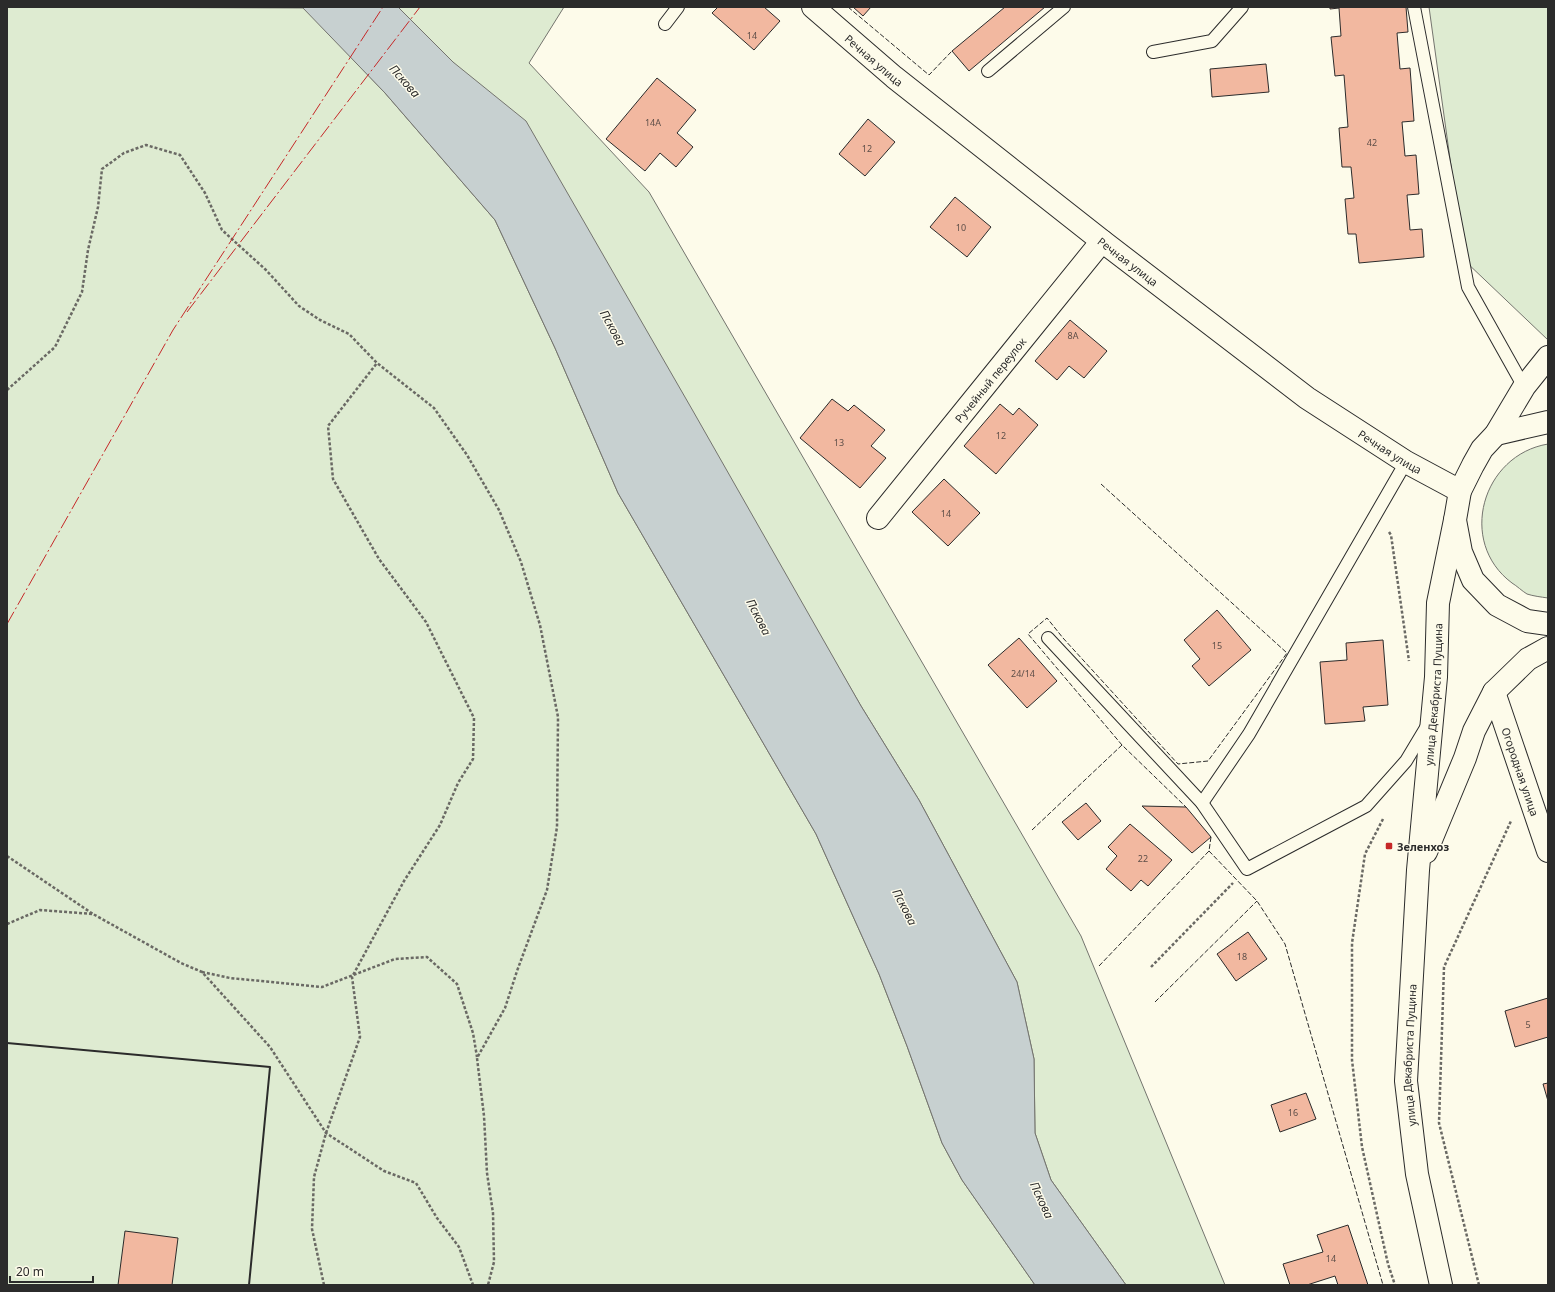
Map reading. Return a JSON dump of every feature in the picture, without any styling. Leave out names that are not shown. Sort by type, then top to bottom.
[{"type":"main road","name":"Речная улица","points":[[813,7],[894,77],[1102,241],[1307,398],[1406,462],[1460,491]]},
{"type":"main road","name":"Ручейный переулок","points":[[878,518],[1102,241]]},
{"type":"main road","name":"улица Декабриста Пущина","points":[[1441,1285],[1417,1174],[1406,1081],[1418,870],[1436,677],[1438,603],[1460,491],[1482,449],[1496,434],[1524,387],[1548,357]]},
{"type":"main road","points":[[1496,434],[1548,422]]},
{"type":"main road","points":[[1455,520],[1461,552],[1473,580],[1497,605],[1527,621],[1548,624]]},
{"type":"main road","name":"улица Декабриста Пущина","points":[[1418,870],[1465,758],[1474,731],[1494,692],[1528,658],[1548,648]]},
{"type":"main road","name":"Огородная улица","points":[[1494,692],[1548,851]]},
{"type":"lane","points":[[664,24],[678,7]]},
{"type":"lane","points":[[988,71],[1064,7]]},
{"type":"lane","points":[[1153,52],[1212,41],[1242,7]]},
{"type":"lane","points":[[1414,7],[1468,288],[1524,387]]},
{"type":"lane","points":[[1202,803],[1249,734],[1406,462]]},
{"type":"lane","points":[[1048,638],[1202,803],[1247,869],[1366,806],[1406,761],[1431,720]]},
{"type":"path","points":[[7,390],[55,347],[82,292],[88,250],[98,206],[102,169],[124,153],[146,145],[180,156],[205,192],[222,230],[266,270],[299,306],[320,320],[349,334],[377,363],[434,408],[467,454],[499,510],[521,562],[540,624],[558,717],[557,827],[547,890],[505,1008],[477,1058]]},
{"type":"path","points":[[324,1285],[312,1229],[314,1178],[326,1134],[360,1037],[352,977],[404,881],[440,825],[458,783],[474,759],[474,718],[426,622],[379,559],[333,479],[328,426],[377,363]]},
{"type":"path","points":[[1376,514],[1391,535],[1409,662]]},
{"type":"path","points":[[1385,815],[1366,854],[1352,943],[1352,1060],[1362,1147],[1388,1264],[1395,1285]]},
{"type":"path","points":[[1479,1285],[1439,1123],[1444,967],[1510,823]]},
{"type":"path","points":[[7,856],[93,914],[181,963],[202,972],[230,978],[322,987],[352,977],[395,959],[427,957],[457,984],[473,1033],[484,1116],[487,1173],[493,1213],[494,1262],[488,1285]]},
{"type":"path","points":[[1151,967],[1247,869]]},
{"type":"path","points":[[7,924],[40,910],[93,914]]},
{"type":"path","points":[[202,972],[270,1047],[326,1134],[384,1171],[416,1183],[437,1218],[459,1247],[473,1285]]},
{"type":"green space","points":[[7,7],[305,8],[385,93],[495,220],[555,348],[618,493],[816,834],[879,974],[942,1143],[962,1180],[1035,1285],[7,1285]]},
{"type":"green space","points":[[398,7],[564,7],[529,63],[649,192],[1081,936],[1225,1285],[1126,1285],[1051,1180],[1035,1133],[1034,1059],[1017,982],[919,800],[861,706],[801,603],[453,62]]},
{"type":"green space","points":[[1429,7],[1548,7],[1548,340],[1464,260]]},
{"type":"green space","points":[[1548,444],[1548,598],[1527,594],[1512,583],[1495,566],[1485,546],[1482,524],[1485,502],[1493,482],[1507,465],[1525,451]]},
{"type":"water","name":"Пскова","points":[[302,7],[398,7],[453,62],[526,121],[861,706],[919,800],[1017,982],[1034,1059],[1035,1133],[1051,1180],[1126,1285],[1035,1285],[962,1180],[942,1143],[879,974],[816,834],[618,493],[555,348],[495,220],[385,93]]},
{"type":"building","points":[[718,7],[764,7],[780,21],[754,50],[712,13]]},
{"type":"building","points":[[853,7],[871,7],[863,16]]},
{"type":"building","points":[[1005,7],[1045,7],[969,71],[952,51]]},
{"type":"building","points":[[1330,7],[1406,7],[1408,32],[1397,33],[1400,69],[1410,68],[1414,121],[1402,122],[1405,156],[1416,155],[1419,194],[1407,195],[1410,230],[1422,229],[1424,257],[1359,263],[1356,234],[1348,234],[1345,199],[1354,198],[1351,167],[1342,167],[1339,128],[1348,127],[1344,75],[1335,76],[1331,37],[1341,36],[1339,8],[1330,9]]},
{"type":"building","points":[[1266,64],[1269,92],[1212,97],[1210,69]]},
{"type":"building","points":[[657,78],[696,110],[677,133],[693,147],[676,167],[660,153],[645,171],[606,139]]},
{"type":"building","points":[[868,119],[895,142],[865,176],[839,154]]},
{"type":"building","points":[[955,197],[991,227],[967,257],[930,227]]},
{"type":"building","points":[[1070,320],[1107,351],[1084,378],[1069,366],[1057,380],[1035,361]]},
{"type":"building","points":[[832,399],[848,411],[854,405],[885,430],[871,446],[886,458],[860,488],[800,438]]},
{"type":"building","points":[[1000,404],[1013,415],[1019,408],[1038,425],[996,474],[964,446]]},
{"type":"building","points":[[944,479],[980,513],[948,546],[912,512]]},
{"type":"building","points":[[1217,610],[1251,650],[1209,686],[1192,666],[1200,659],[1184,640]]},
{"type":"building","points":[[1019,638],[1057,681],[1027,708],[988,665]]},
{"type":"building","points":[[1383,640],[1388,705],[1363,707],[1365,721],[1325,724],[1320,662],[1347,660],[1346,643]]},
{"type":"building","points":[[1086,803],[1101,821],[1078,840],[1062,822]]},
{"type":"building","points":[[1142,806],[1186,807],[1211,837],[1192,853]]},
{"type":"building","points":[[1130,824],[1172,860],[1148,886],[1141,880],[1131,891],[1106,869],[1117,856],[1108,847]]},
{"type":"building","points":[[1248,932],[1267,959],[1236,981],[1217,954]]},
{"type":"building","points":[[1548,998],[1548,1037],[1515,1047],[1505,1011]]},
{"type":"building","points":[[1548,1083],[1548,1101],[1543,1084]]},
{"type":"building","points":[[1306,1093],[1316,1119],[1280,1132],[1271,1105]]},
{"type":"building","points":[[1348,1225],[1368,1285],[1338,1285],[1335,1276],[1307,1285],[1290,1285],[1283,1264],[1323,1252],[1317,1235]]},
{"type":"building","points":[[125,1231],[178,1238],[172,1285],[118,1285]]},
{"type":"fence","points":[[848,7],[929,75],[952,51]]},
{"type":"fence","points":[[1101,484],[1287,653],[1208,761],[1178,764],[1063,638],[1047,618],[1028,634],[1122,745],[1186,807]]},
{"type":"fence","points":[[1032,830],[1122,745]]},
{"type":"fence","points":[[1211,837],[1209,851],[1257,901],[1285,944],[1383,1285]]},
{"type":"fence","points":[[1099,966],[1209,851]]},
{"type":"fence","points":[[1155,1002],[1257,901]]},
{"type":"wall","points":[[7,1043],[270,1067],[249,1285]]},
{"type":"power","points":[[7,624],[173,330],[383,7]]},
{"type":"power","points":[[187,312],[420,7]]},
{"type":"place","name":"Зеленхоз","points":[[1389,846]]}]
